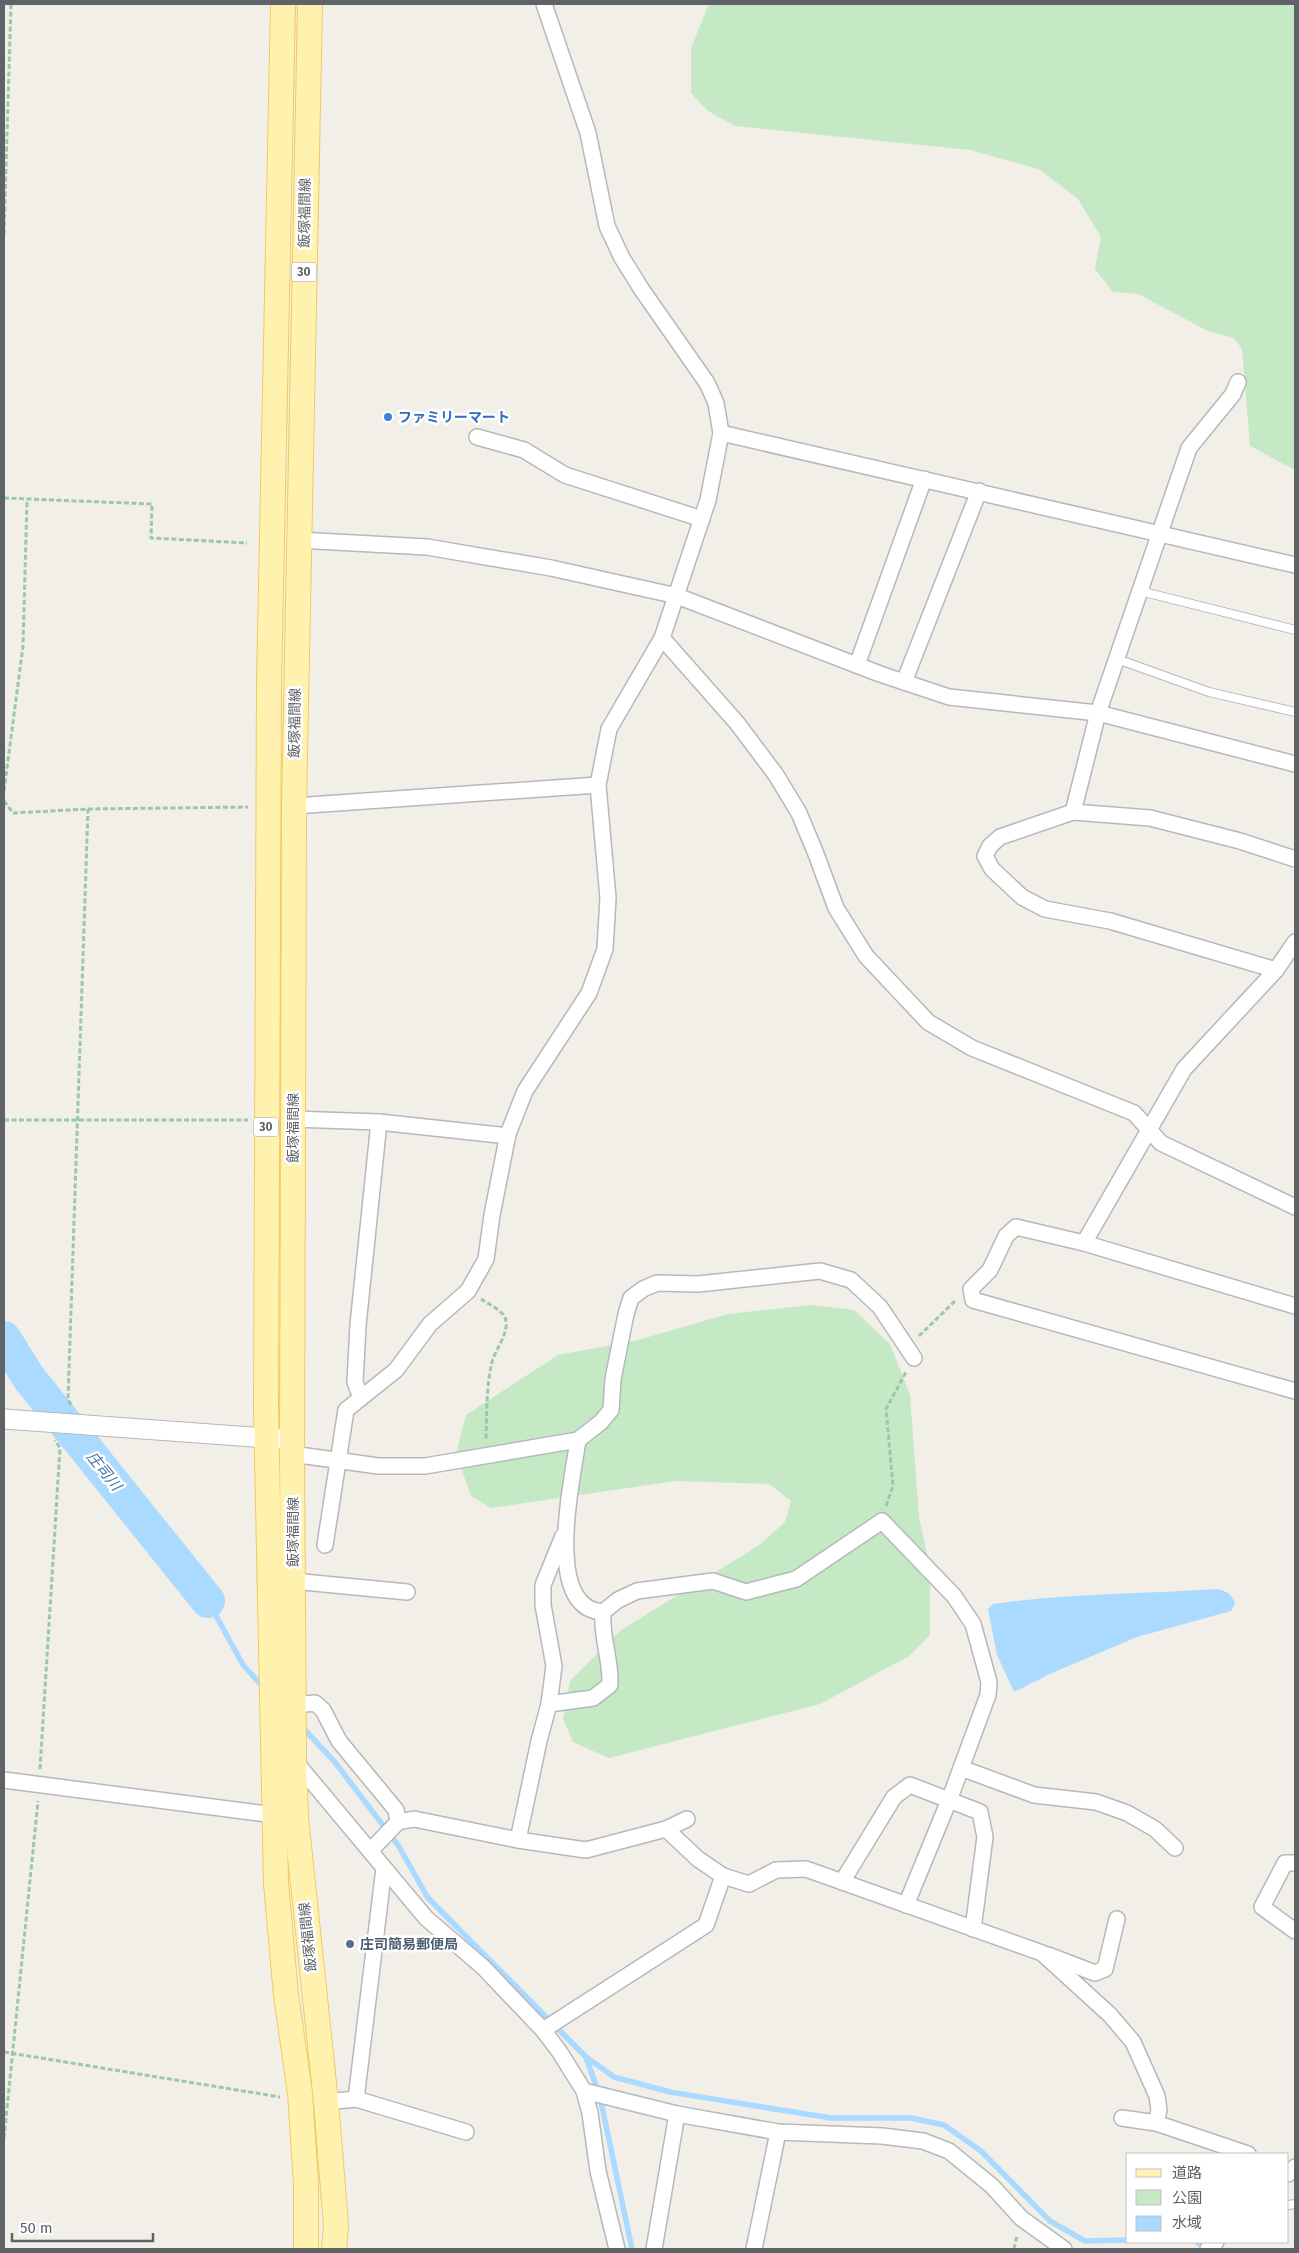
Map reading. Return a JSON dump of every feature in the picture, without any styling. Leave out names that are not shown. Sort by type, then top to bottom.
[{"type":"main road","name":"飯塚福間線","points":[[283,4],[271,534],[266,1119],[266,1438],[284,1817],[286,1995],[300,2100],[306,2184],[306,2249]]},
{"type":"main road","name":"飯塚福間線","points":[[310,4],[294,806],[294,1760],[284,1817],[326,2102],[336,2225],[334,2249]]},
{"type":"street","points":[[325,1545],[336,1461],[346,1410],[396,1370],[430,1324],[468,1290],[486,1259],[492,1215],[508,1136],[525,1091],[589,993],[606,949],[608,898],[598,785],[609,729],[662,638],[708,500],[721,433],[716,403],[707,383],[642,290],[622,258],[607,226],[588,133],[544,4]]},
{"type":"street","points":[[1073,812],[1098,713],[1189,448],[1233,394],[1238,382]]},
{"type":"street","points":[[721,433],[1160,532],[1295,565]]},
{"type":"street","points":[[477,437],[524,450],[565,475],[702,519]]},
{"type":"street","points":[[856,665],[924,479]]},
{"type":"street","points":[[904,682],[979,492]]},
{"type":"street","points":[[298,540],[427,546],[551,568],[677,596],[856,665],[949,697],[1098,713],[1295,764]]},
{"type":"street","points":[[662,638],[737,723],[776,775],[799,813],[836,908],[866,956],[928,1022],[972,1048],[1134,1113],[1149,1127],[1161,1143],[1295,1207]]},
{"type":"street","points":[[294,806],[598,785]]},
{"type":"street","points":[[1285,964],[1110,921],[1045,909],[1022,897],[992,869],[985,856],[990,846],[1000,837],[1073,812],[1150,818],[1240,841],[1295,859]]},
{"type":"street","points":[[1084,1243],[1184,1069],[1285,964],[1295,942]]},
{"type":"street","points":[[293,1119],[379,1122],[508,1136]]},
{"type":"street","points":[[361,1398],[355,1382],[358,1325],[379,1122]]},
{"type":"street","points":[[1295,1306],[1084,1243],[1016,1227],[1006,1236],[990,1270],[971,1289],[973,1300],[1295,1391]]},
{"type":"street","points":[[4,1419],[266,1438],[336,1461],[378,1466],[425,1466],[486,1457],[578,1440],[601,1422],[611,1410],[613,1379],[626,1314],[631,1298],[642,1289],[657,1283],[698,1284],[820,1271],[852,1280],[880,1307],[910,1353]]},
{"type":"street","points":[[578,1440],[565,1531],[566,1558],[573,1593],[581,1604],[593,1612],[603,1612],[618,1600],[637,1591],[713,1581],[746,1592],[796,1579],[882,1521],[954,1596],[973,1624],[989,1682],[988,1695],[950,1798],[906,1905]]},
{"type":"street","points":[[518,1840],[549,1704],[554,1666],[544,1605],[543,1585],[565,1531]]},
{"type":"street","points":[[293,1582],[407,1592]]},
{"type":"street","points":[[549,1704],[593,1698],[610,1685],[610,1666],[602,1632],[603,1612]]},
{"type":"street","points":[[294,1705],[315,1702],[323,1710],[339,1741],[396,1810],[398,1822]]},
{"type":"street","points":[[294,1760],[426,1918],[483,1968],[544,2030],[584,2091],[590,2113],[598,2171],[617,2249]]},
{"type":"street","points":[[961,1768],[1034,1795],[1096,1802],[1126,1813],[1154,1829],[1175,1848]]},
{"type":"street","points":[[4,1780],[284,1817]]},
{"type":"street","points":[[842,1882],[894,1797],[910,1785],[950,1798],[980,1812],[985,1837],[973,1929]]},
{"type":"street","points":[[370,1851],[398,1822],[414,1819],[518,1840],[586,1850],[666,1829],[686,1819]]},
{"type":"street","points":[[666,1829],[698,1859],[723,1876],[749,1884],[776,1870],[806,1869],[1095,1973],[1105,1969],[1117,1919]]},
{"type":"street","points":[[1295,1863],[1285,1863],[1262,1907],[1295,1931]]},
{"type":"street","points":[[356,2099],[384,1868]]},
{"type":"street","points":[[544,2030],[706,1925],[723,1876]]},
{"type":"street","points":[[1042,1953],[1110,2015],[1133,2042],[1156,2096],[1159,2110],[1156,2123]]},
{"type":"street","points":[[584,2091],[677,2114],[778,2132],[890,2137],[923,2141],[949,2151],[992,2186],[1021,2218],[1064,2249]]},
{"type":"street","points":[[326,2102],[356,2099],[466,2132]]},
{"type":"street","points":[[654,2249],[677,2114]]},
{"type":"street","points":[[1122,2118],[1156,2123],[1245,2153]]},
{"type":"street","points":[[754,2249],[778,2132]]},
{"type":"lane","points":[[1140,591],[1295,630]]},
{"type":"lane","points":[[1117,659],[1210,692],[1295,712]]},
{"type":"path","points":[[4,234],[11,4]]},
{"type":"path","points":[[4,498],[152,504],[151,538],[247,543]]},
{"type":"path","points":[[4,791],[23,646],[27,500]]},
{"type":"path","points":[[4,802],[13,813],[88,809],[269,807]]},
{"type":"path","points":[[78,1425],[68,1399],[88,809]]},
{"type":"path","points":[[4,1120],[266,1119]]},
{"type":"path","points":[[882,1521],[893,1486],[886,1409],[910,1353],[952,1304],[971,1289]]},
{"type":"path","points":[[468,1290],[502,1314],[506,1320],[506,1330],[493,1360],[488,1386],[486,1457]]},
{"type":"path","points":[[4,2052],[300,2100]]},
{"type":"green space","points":[[709,4],[1295,4],[1295,470],[1250,446],[1242,349],[1234,338],[1208,331],[1138,294],[1113,292],[1095,269],[1101,237],[1078,199],[1039,169],[970,150],[735,126],[708,111],[691,93],[691,48]]},
{"type":"green space","points":[[811,1305],[854,1310],[890,1344],[910,1395],[919,1517],[930,1568],[930,1635],[909,1656],[820,1704],[609,1758],[573,1742],[563,1719],[570,1681],[621,1630],[758,1546],[785,1522],[791,1501],[769,1484],[675,1481],[491,1508],[471,1496],[456,1454],[466,1415],[558,1355],[638,1340],[728,1314]]},
{"type":"water","points":[[1218,1589],[1227,1592],[1231,1596],[1235,1604],[1231,1611],[1137,1637],[1052,1673],[1014,1692],[997,1655],[988,1609],[993,1604],[1021,1600]]},
{"type":"waterway","name":"庄司川","points":[[4,1338],[29,1378],[208,1601]]},
{"type":"waterway","points":[[208,1601],[243,1665],[265,1689]]},
{"type":"waterway","points":[[301,1726],[334,1761],[398,1845],[428,1898],[586,2057],[614,2077],[670,2092],[831,2118],[911,2118],[944,2125],[981,2151],[1050,2221],[1085,2241],[1126,2240]]},
{"type":"waterway","points":[[586,2057],[600,2097],[632,2249]]},
{"type":"waterway","points":[[1198,2243],[1206,2249]]},
{"type":"place","name":"ファミリーマート","points":[[388,417]]},
{"type":"place","name":"庄司簡易郵便局","points":[[350,1944]]}]
